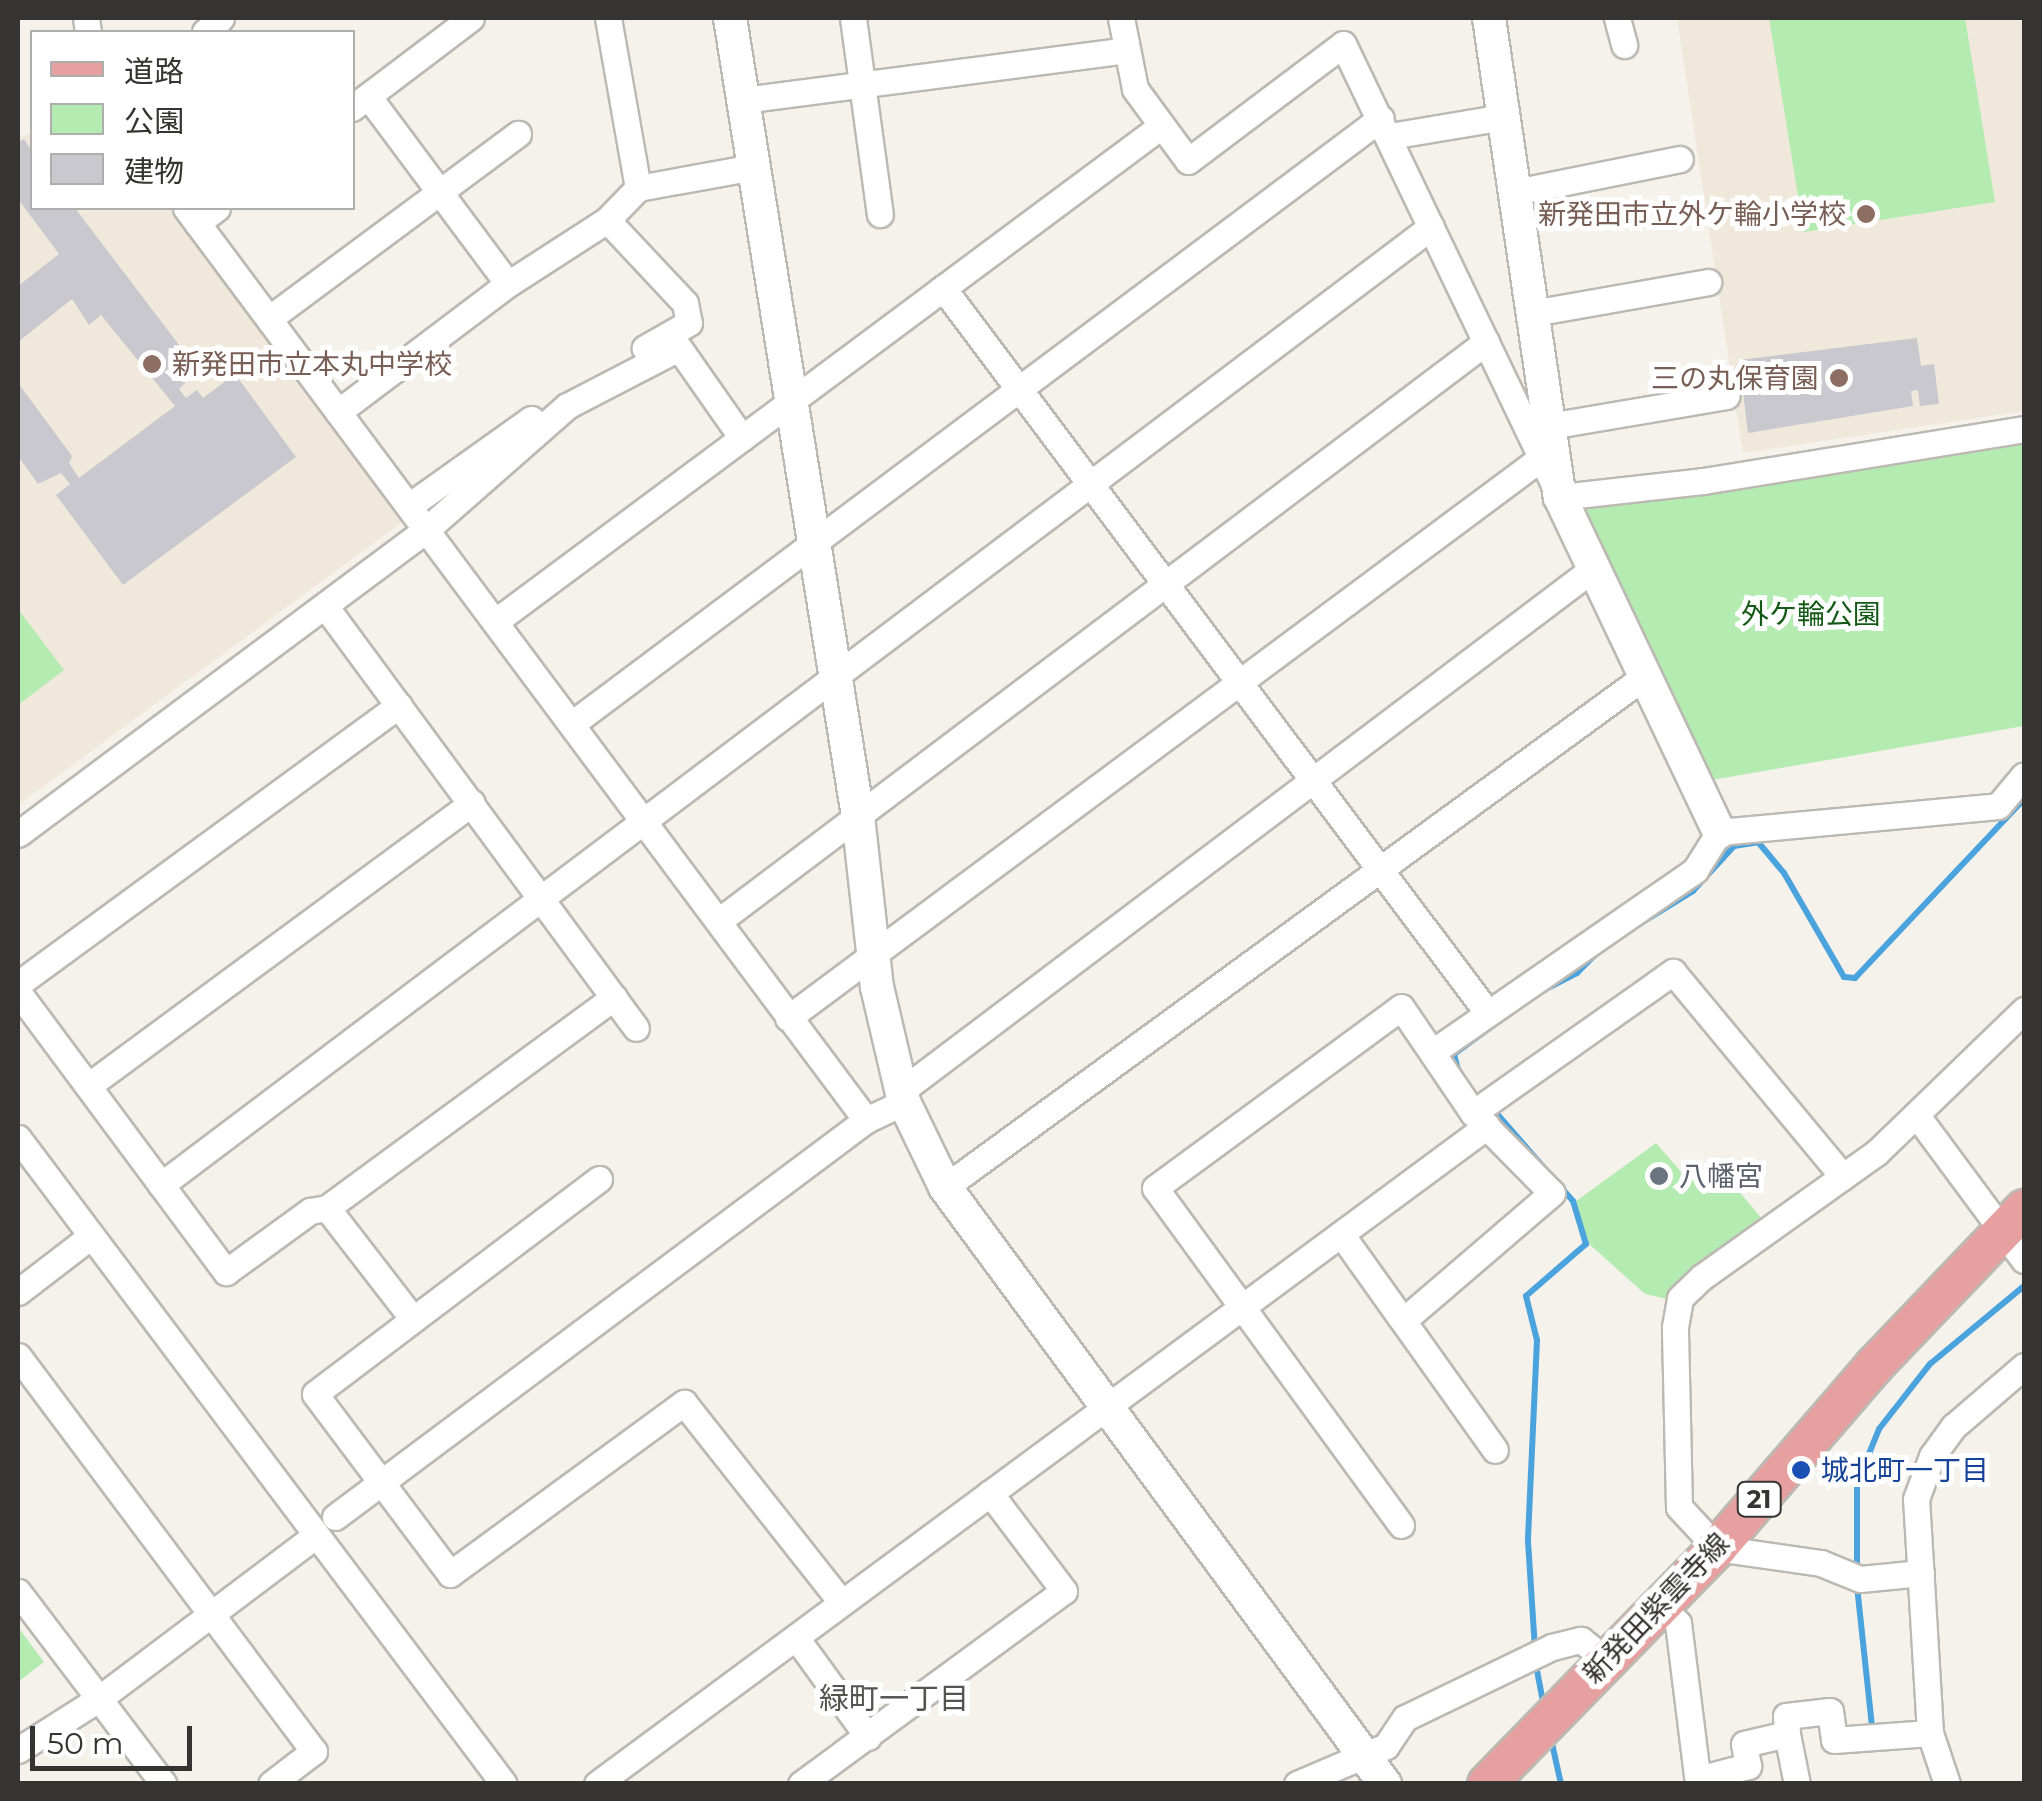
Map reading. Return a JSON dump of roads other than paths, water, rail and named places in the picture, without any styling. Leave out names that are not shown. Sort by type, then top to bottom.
[{"type":"main road","name":"新発田紫雲寺線","points":[[1487,1784],[2017,1233]]},
{"type":"street","points":[[471,18],[443,26],[360,102],[442,191],[508,284]]},
{"type":"street","points":[[608,18],[638,188]]},
{"type":"street","points":[[730,18],[788,404],[815,542],[858,816],[875,954],[904,1095],[945,1187],[1386,1784]]},
{"type":"street","points":[[853,18],[880,214]]},
{"type":"street","points":[[1121,18],[1136,89],[1188,160],[1343,44],[1486,342],[1545,442]]},
{"type":"street","points":[[1489,18],[1533,312],[1545,442],[1560,497],[1719,832]]},
{"type":"street","points":[[1617,18],[1624,45]]},
{"type":"street","points":[[743,100],[862,81],[1126,50]]},
{"type":"street","points":[[573,724],[1023,386],[1386,127],[1504,117]]},
{"type":"street","points":[[496,622],[1160,126]]},
{"type":"street","points":[[270,318],[518,134]]},
{"type":"street","points":[[1514,192],[1680,159]]},
{"type":"street","points":[[338,412],[508,284],[608,220],[638,188],[753,167]]},
{"type":"street","points":[[200,213],[338,412],[649,822],[788,1018],[866,1120]]},
{"type":"street","points":[[409,506],[565,394],[689,323],[685,303],[608,220]]},
{"type":"street","points":[[162,1185],[649,822],[1431,227]]},
{"type":"street","points":[[1533,312],[1708,282]]},
{"type":"street","points":[[943,288],[1023,386],[1312,781],[1487,1012]]},
{"type":"street","points":[[720,920],[1486,342]]},
{"type":"street","points":[[18,834],[428,529],[566,406],[679,348],[742,438]]},
{"type":"street","points":[[788,1018],[1240,682],[1545,442],[1726,396]]},
{"type":"street","points":[[1560,497],[1704,481],[2024,429]]},
{"type":"street","points":[[335,1517],[904,1095],[1594,568]]},
{"type":"street","points":[[324,606],[636,1028]]},
{"type":"street","points":[[945,1187],[1645,676]]},
{"type":"street","points":[[399,705],[18,988],[88,1086],[226,1272],[310,1211],[327,1208],[614,997]]},
{"type":"street","points":[[1719,832],[1998,806],[2024,775]]},
{"type":"street","points":[[88,1086],[472,803]]},
{"type":"street","points":[[1434,1050],[1695,870],[1719,832]]},
{"type":"street","points":[[597,1784],[797,1639],[1107,1403],[1246,1306],[1341,1234],[1480,1119],[1673,972],[1843,1177]]},
{"type":"street","points":[[1402,1525],[1246,1306],[1155,1188],[1401,1007],[1480,1119],[1552,1193],[1404,1320]]},
{"type":"street","points":[[1920,1573],[1860,1580],[1821,1563],[1716,1548],[1678,1507],[1675,1327],[1680,1298],[1918,1117],[2024,1010]]},
{"type":"street","points":[[1918,1117],[2017,1233]]},
{"type":"street","points":[[18,1138],[504,1784]]},
{"type":"street","points":[[599,1179],[315,1394],[450,1574],[684,1404],[841,1602]]},
{"type":"street","points":[[327,1208],[412,1318]]},
{"type":"street","points":[[1341,1234],[1496,1450]]},
{"type":"street","points":[[18,1292],[91,1236]]},
{"type":"street","points":[[18,1356],[314,1752],[271,1784]]},
{"type":"street","points":[[1947,1784],[1930,1734],[1916,1498],[1932,1456],[1954,1426],[2024,1366]]},
{"type":"street","points":[[801,1784],[1064,1591],[990,1492]]},
{"type":"street","points":[[18,1750],[100,1698],[315,1536]]},
{"type":"street","points":[[18,1592],[164,1784]]},
{"type":"street","points":[[1660,1606],[1678,1623],[1698,1781],[1748,1766],[1744,1744],[1788,1734]]},
{"type":"street","points":[[797,1639],[868,1737]]},
{"type":"street","points":[[1297,1784],[1386,1746],[1404,1718],[1552,1646],[1581,1640],[1605,1659]]},
{"type":"street","points":[[1797,1784],[1786,1716],[1830,1711],[1834,1740],[1930,1734]]},
{"type":"waterway","points":[[1625,933],[1693,891],[1734,846],[1758,842],[1784,873],[1844,977],[1855,978],[2024,799]]},
{"type":"waterway","points":[[1540,992],[1577,973],[1602,948]]},
{"type":"waterway","points":[[1459,1073],[1454,1054],[1513,1011]]},
{"type":"waterway","points":[[1491,1107],[1573,1201],[1586,1244],[1526,1296],[1537,1340],[1528,1541],[1535,1648]]},
{"type":"waterway","points":[[1857,1568],[1857,1483],[1879,1429],[1930,1364],[2024,1286]]},
{"type":"waterway","points":[[1857,1586],[1872,1727]]},
{"type":"waterway","points":[[1535,1660],[1544,1707]]},
{"type":"waterway","points":[[1551,1739],[1561,1784]]},
{"type":"place","name":"新発田市立外ケ輪小学校","points":[[1866,214]]},
{"type":"place","name":"新発田市立本丸中学校","points":[[152,364]]},
{"type":"place","name":"三の丸保育園","points":[[1839,378]]},
{"type":"place","name":"八幡宮","points":[[1659,1176]]},
{"type":"place","name":"城北町一丁目","points":[[1801,1470]]},
{"type":"district","name":"緑町一丁目","points":[[894,1699]]},
{"type":"park label","name":"外ケ輪公園","points":[[1811,614]]}]
